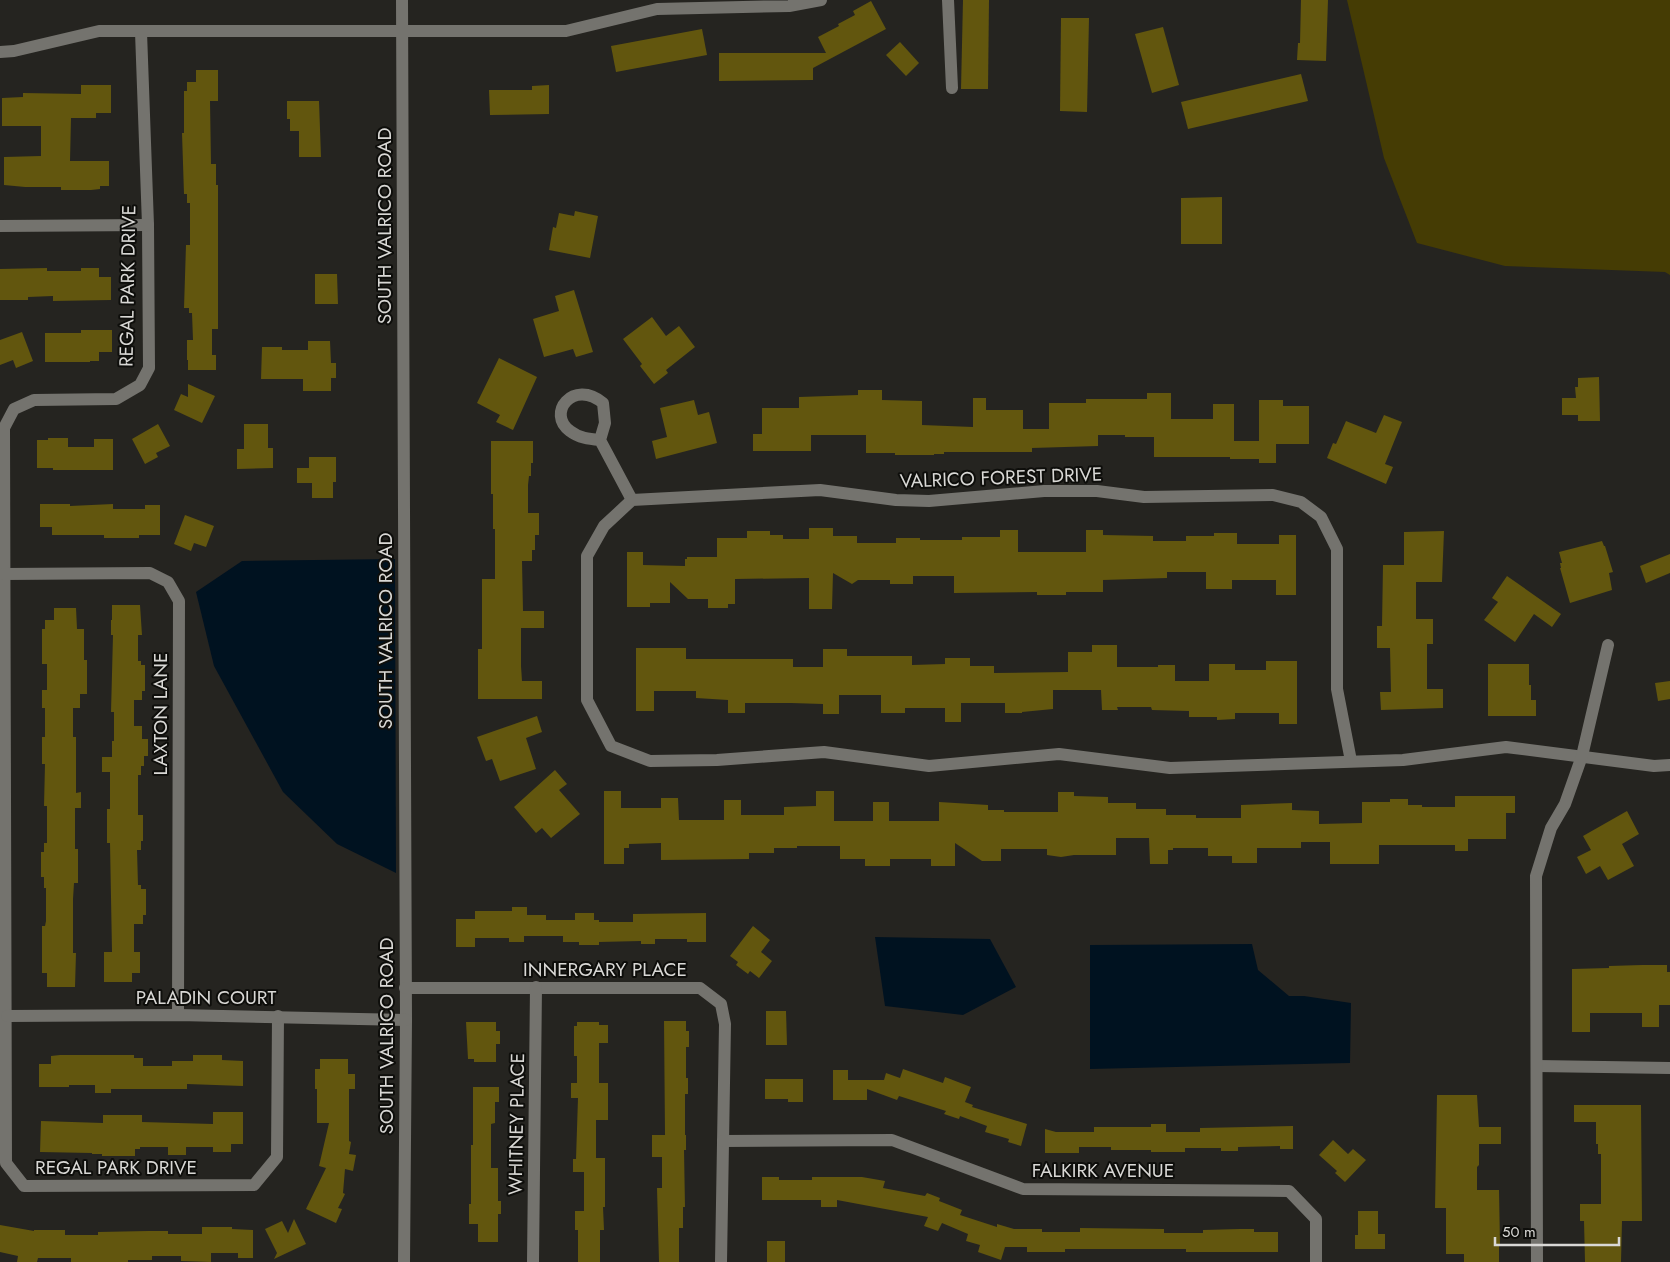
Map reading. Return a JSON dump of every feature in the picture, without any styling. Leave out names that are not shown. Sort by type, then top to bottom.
[{"type":"street","name":"SOUTH VALRICO ROAD","points":[[402,0],[406,1020],[404,1262]]},
{"type":"street","points":[[0,52],[14,52],[99,31],[566,31],[657,9],[789,6],[821,0]]},
{"type":"street","points":[[948,0],[952,88]]},
{"type":"street","name":"REGAL PARK DRIVE","points":[[142,32],[148,224],[148,368],[140,386],[116,399],[34,400],[14,409],[4,428],[6,1163],[24,1186],[254,1185],[277,1157],[278,1016]]},
{"type":"street","points":[[0,226],[148,224]]},
{"type":"street","points":[[600,440],[632,500],[604,526],[587,556],[587,700],[611,746],[650,761],[717,760],[824,752],[929,766],[1060,754],[1170,768],[1403,760],[1506,747],[1654,766],[1670,765]]},
{"type":"street","name":"VALRICO FOREST DRIVE","points":[[632,500],[820,490],[896,500],[929,502],[1044,491],[1097,491],[1144,496],[1273,495],[1301,502],[1321,517],[1337,550],[1337,689],[1351,761]]},
{"type":"street","name":"LAXTON LANE","points":[[4,574],[150,573],[168,582],[179,601],[178,1015]]},
{"type":"street","points":[[1537,1262],[1536,876],[1551,828],[1565,804],[1582,756],[1608,644]]},
{"type":"street","name":"WHITNEY PLACE","points":[[533,1262],[536,987]]},
{"type":"street","name":"INNERGARY PLACE","points":[[405,988],[700,988],[721,1004],[725,1024],[721,1262]]},
{"type":"street","name":"PALADIN COURT","points":[[7,1016],[278,1016],[406,1020]]},
{"type":"street","points":[[1537,1066],[1670,1068]]},
{"type":"street","name":"FALKIRK AVENUE","points":[[723,1140],[892,1140],[1022,1189],[1289,1191],[1316,1219],[1316,1262]]},
{"type":"shaded area","points":[[1347,0],[1670,0],[1670,275],[1665,272],[1505,266],[1417,243],[1384,158]]},
{"type":"water","points":[[395,559],[396,873],[337,844],[283,792],[214,666],[196,592],[242,561]]},
{"type":"water","points":[[875,937],[990,939],[1016,987],[963,1015],[885,1006]]},
{"type":"water","points":[[1252,944],[1258,970],[1289,996],[1304,996],[1351,1003],[1350,1063],[1090,1069],[1090,945]]},
{"type":"building","points":[[963,0],[989,0],[988,89],[961,89]]},
{"type":"building","points":[[1301,0],[1328,0],[1326,61],[1297,60],[1298,43],[1300,43]]},
{"type":"building","points":[[871,1],[886,29],[813,68],[813,80],[719,81],[719,53],[826,53],[818,37],[839,26],[838,24],[855,15],[853,11]]},
{"type":"building","points":[[1061,18],[1089,18],[1087,112],[1060,111]]},
{"type":"building","points":[[1163,27],[1179,85],[1152,93],[1135,34]]},
{"type":"building","points":[[702,29],[707,55],[616,72],[611,46]]},
{"type":"building","points":[[900,42],[919,63],[906,76],[886,55]]},
{"type":"building","points":[[196,70],[218,70],[218,101],[210,101],[211,164],[216,164],[216,185],[218,185],[218,329],[212,329],[212,355],[216,355],[216,370],[188,370],[187,360],[187,340],[193,340],[192,313],[189,313],[189,308],[184,308],[186,245],[190,245],[190,203],[187,203],[187,194],[184,194],[182,133],[184,133],[184,91],[187,91],[187,82],[196,82]]},
{"type":"building","points":[[1301,74],[1308,101],[1188,129],[1181,102]]},
{"type":"building","points":[[81,85],[111,85],[111,113],[96,113],[96,118],[71,118],[70,161],[109,161],[109,186],[100,186],[100,189],[91,190],[61,190],[61,187],[4,185],[4,157],[41,156],[41,126],[2,126],[2,98],[23,97],[23,93],[81,94]]},
{"type":"building","points":[[549,85],[549,114],[490,115],[489,90],[532,90],[532,86]]},
{"type":"building","points":[[287,101],[319,101],[321,157],[299,157],[299,131],[290,131],[290,119],[287,119]]},
{"type":"building","points":[[1222,197],[1222,244],[1181,244],[1181,198]]},
{"type":"building","points":[[575,211],[598,216],[590,258],[549,250],[553,227],[556,228],[559,213],[574,216]]},
{"type":"building","points":[[47,268],[47,271],[81,271],[81,268],[99,268],[99,277],[111,277],[111,300],[53,301],[53,296],[28,297],[28,300],[0,300],[0,269]]},
{"type":"building","points":[[315,274],[337,274],[338,304],[315,304]]},
{"type":"building","points":[[574,290],[593,352],[576,357],[573,349],[544,357],[533,319],[559,311],[555,296]]},
{"type":"building","points":[[652,317],[666,336],[679,326],[695,347],[666,370],[668,373],[654,384],[623,339]]},
{"type":"building","points":[[81,330],[112,330],[112,352],[99,352],[99,361],[45,362],[45,333],[81,333]]},
{"type":"building","points":[[22,332],[33,361],[16,368],[13,360],[0,365],[0,340]]},
{"type":"building","points":[[308,341],[330,341],[331,363],[336,363],[336,378],[331,378],[331,391],[303,391],[303,379],[261,379],[262,347],[282,347],[282,350],[308,350]]},
{"type":"building","points":[[499,358],[537,377],[513,430],[496,422],[500,415],[477,403]]},
{"type":"building","points":[[1599,377],[1600,421],[1578,421],[1578,415],[1562,415],[1562,398],[1576,398],[1575,387],[1578,387],[1578,378]]},
{"type":"building","points":[[188,384],[215,396],[202,423],[174,410],[181,394],[188,397]]},
{"type":"building","points":[[858,390],[882,390],[882,400],[922,401],[922,425],[973,427],[973,398],[986,398],[986,410],[1023,410],[1023,429],[1049,429],[1049,403],[1086,403],[1086,399],[1147,399],[1147,393],[1171,393],[1171,419],[1213,419],[1213,404],[1234,404],[1234,441],[1259,441],[1259,400],[1283,400],[1283,406],[1309,406],[1309,444],[1276,444],[1276,463],[1259,463],[1259,459],[1230,459],[1230,457],[1154,457],[1154,437],[1125,437],[1125,435],[1098,435],[1098,446],[1032,448],[1032,452],[944,452],[944,454],[934,455],[895,455],[895,453],[866,453],[866,435],[811,435],[811,451],[753,451],[753,434],[762,434],[762,408],[799,408],[799,397],[858,395]]},
{"type":"building","points":[[694,400],[698,415],[709,412],[717,443],[656,459],[652,441],[667,437],[660,408]]},
{"type":"building","points":[[1384,415],[1402,422],[1385,464],[1393,467],[1386,484],[1327,458],[1333,443],[1336,444],[1346,421],[1376,433]]},
{"type":"building","points":[[158,424],[170,446],[156,453],[158,457],[145,464],[132,439]]},
{"type":"building","points":[[244,424],[268,424],[268,448],[273,448],[273,468],[237,469],[237,449],[244,449]]},
{"type":"building","points":[[48,438],[68,438],[68,447],[94,447],[94,439],[113,439],[113,470],[53,470],[53,468],[37,468],[37,440],[48,440]]},
{"type":"building","points":[[491,441],[533,441],[533,463],[531,463],[531,476],[529,476],[528,485],[528,513],[539,513],[539,535],[535,535],[535,550],[532,550],[532,561],[522,561],[523,611],[544,611],[544,628],[521,628],[521,666],[522,681],[542,681],[542,699],[478,699],[478,649],[482,649],[482,579],[495,579],[495,529],[493,529],[493,494],[491,494]]},
{"type":"building","points":[[309,457],[336,457],[336,482],[333,482],[333,498],[312,498],[312,483],[297,483],[297,468],[309,468]]},
{"type":"building","points":[[40,504],[70,504],[70,506],[113,504],[113,509],[145,509],[145,505],[160,505],[160,535],[139,535],[139,538],[104,538],[104,535],[52,535],[52,527],[40,527]]},
{"type":"building","points":[[185,515],[214,526],[206,547],[194,543],[191,551],[174,544]]},
{"type":"building","points":[[809,528],[833,528],[833,536],[857,536],[857,543],[896,543],[896,538],[962,540],[962,537],[1000,537],[1000,530],[1018,530],[1018,552],[1086,552],[1086,530],[1103,530],[1103,535],[1153,536],[1153,541],[1186,541],[1186,536],[1214,536],[1214,533],[1237,533],[1237,544],[1279,544],[1279,535],[1296,535],[1296,595],[1276,595],[1276,580],[1232,580],[1232,589],[1206,589],[1206,572],[1167,572],[1167,578],[1103,580],[1103,592],[1066,592],[1066,595],[1037,595],[1037,592],[954,593],[954,576],[913,576],[913,584],[890,584],[890,580],[858,580],[852,584],[833,573],[832,609],[809,609],[809,578],[735,579],[735,604],[728,604],[728,608],[708,608],[708,599],[688,599],[670,582],[670,603],[650,603],[650,607],[627,607],[627,552],[643,552],[643,565],[685,566],[685,559],[687,557],[717,557],[717,538],[747,538],[747,531],[770,531],[770,535],[783,535],[783,539],[809,539]]},
{"type":"building","points":[[1444,531],[1442,582],[1416,582],[1416,619],[1433,619],[1433,644],[1427,644],[1427,689],[1443,689],[1443,708],[1381,710],[1380,692],[1391,692],[1390,648],[1377,648],[1377,626],[1382,626],[1383,565],[1404,565],[1404,532]]},
{"type":"building","points":[[1602,541],[1613,572],[1609,573],[1612,590],[1570,603],[1560,568],[1560,563],[1562,563],[1559,552]]},
{"type":"building","points":[[1670,554],[1670,573],[1646,583],[1640,566]]},
{"type":"building","points":[[1507,576],[1561,614],[1552,627],[1534,614],[1515,642],[1484,620],[1498,602],[1492,598]]},
{"type":"building","points":[[112,605],[140,605],[142,635],[138,635],[138,661],[141,661],[141,665],[145,665],[145,691],[142,691],[142,700],[134,700],[134,726],[142,726],[142,739],[148,739],[148,756],[144,756],[144,766],[141,766],[141,775],[138,775],[138,815],[143,815],[143,841],[141,841],[141,850],[137,850],[138,885],[141,885],[141,889],[146,889],[146,915],[143,915],[143,924],[134,924],[134,952],[140,952],[140,973],[132,973],[132,982],[104,982],[104,952],[112,952],[110,843],[107,843],[107,809],[110,809],[110,772],[102,772],[102,757],[112,757],[112,741],[114,741],[114,712],[111,712]]},
{"type":"building","points":[[54,608],[76,608],[77,629],[84,629],[84,660],[87,660],[87,694],[80,694],[80,708],[73,708],[73,737],[76,737],[76,793],[81,792],[81,808],[75,808],[75,849],[78,849],[78,883],[74,883],[73,899],[73,953],[76,953],[75,987],[47,987],[47,973],[42,973],[42,926],[45,926],[46,921],[46,888],[44,888],[44,877],[41,877],[41,852],[44,852],[44,843],[47,843],[47,806],[44,806],[45,764],[42,764],[42,737],[45,737],[45,708],[42,708],[42,690],[47,690],[47,664],[42,664],[42,629],[45,629],[45,620],[54,620]]},
{"type":"building","points":[[1092,645],[1117,645],[1117,667],[1175,665],[1175,681],[1209,681],[1209,664],[1235,664],[1235,670],[1266,670],[1266,661],[1297,661],[1297,724],[1279,724],[1279,713],[1235,713],[1235,719],[1217,720],[1217,717],[1189,717],[1189,711],[1152,710],[1151,707],[1117,707],[1118,710],[1102,710],[1101,690],[1053,690],[1053,709],[1022,713],[1005,713],[1005,703],[961,703],[961,722],[945,722],[945,708],[905,708],[905,713],[881,713],[881,695],[839,695],[839,714],[823,714],[823,704],[791,703],[745,703],[745,713],[728,713],[728,700],[696,698],[696,691],[654,691],[654,711],[636,711],[636,648],[686,648],[686,659],[793,659],[793,667],[823,667],[823,649],[847,649],[847,656],[912,656],[912,665],[945,664],[945,658],[970,658],[970,666],[994,666],[994,673],[1068,672],[1068,652],[1092,652]]},
{"type":"building","points":[[1488,664],[1529,664],[1531,700],[1536,700],[1536,716],[1488,716]]},
{"type":"building","points":[[1670,681],[1670,699],[1658,701],[1655,683]]},
{"type":"building","points":[[537,716],[542,732],[526,738],[536,769],[500,781],[492,759],[486,761],[477,737]]},
{"type":"building","points":[[555,770],[567,784],[559,790],[580,814],[551,838],[542,828],[536,833],[514,807]]},
{"type":"building","points":[[604,791],[621,791],[621,808],[661,808],[661,798],[678,798],[679,820],[724,820],[724,800],[741,800],[741,815],[784,815],[784,807],[816,806],[816,791],[834,791],[834,821],[873,821],[873,802],[889,802],[889,821],[939,821],[939,802],[988,805],[988,810],[1004,810],[1004,812],[1058,812],[1058,792],[1074,792],[1074,796],[1108,797],[1108,803],[1136,803],[1136,809],[1166,809],[1166,815],[1196,815],[1196,818],[1241,818],[1241,805],[1292,803],[1292,810],[1319,811],[1319,824],[1362,823],[1362,802],[1390,802],[1390,799],[1408,799],[1408,805],[1422,805],[1422,807],[1455,807],[1455,796],[1515,796],[1515,813],[1506,813],[1506,839],[1468,839],[1468,851],[1455,851],[1455,845],[1379,845],[1379,864],[1330,864],[1330,842],[1301,842],[1301,848],[1257,848],[1257,863],[1232,863],[1232,856],[1208,856],[1208,848],[1173,848],[1173,850],[1168,850],[1168,864],[1150,864],[1149,838],[1116,838],[1116,855],[1074,855],[1061,857],[1047,855],[1047,849],[1001,849],[1001,861],[982,861],[955,843],[955,866],[931,866],[931,859],[890,859],[890,866],[865,866],[865,859],[840,859],[840,846],[774,848],[774,853],[749,853],[749,859],[661,860],[661,843],[629,844],[629,848],[624,848],[624,864],[604,864]]},
{"type":"building","points":[[1627,811],[1639,834],[1622,844],[1634,866],[1608,880],[1600,866],[1586,874],[1577,857],[1591,850],[1583,836]]},
{"type":"building","points":[[512,907],[527,907],[527,915],[546,915],[546,920],[575,920],[575,913],[594,913],[594,920],[599,920],[599,922],[633,922],[633,914],[706,913],[706,942],[687,942],[687,939],[655,939],[655,944],[641,944],[641,941],[599,942],[599,945],[579,945],[579,942],[563,942],[563,936],[524,936],[524,942],[509,942],[509,938],[475,938],[475,947],[456,947],[456,919],[475,919],[475,911],[512,911]]},
{"type":"building","points":[[753,926],[770,940],[761,952],[772,961],[759,978],[750,971],[748,974],[736,965],[738,962],[730,956]]},
{"type":"building","points":[[1667,965],[1667,972],[1670,972],[1670,1005],[1659,1005],[1659,1027],[1642,1027],[1642,1013],[1590,1013],[1590,1032],[1572,1032],[1572,969]]},
{"type":"building","points":[[766,1011],[786,1011],[787,1045],[766,1045]]},
{"type":"building","points":[[664,1021],[686,1021],[686,1031],[689,1031],[689,1047],[686,1047],[688,1094],[685,1094],[685,1207],[683,1207],[683,1228],[679,1228],[679,1262],[659,1262],[657,1188],[662,1188],[662,1157],[652,1157],[652,1135],[665,1135]]},
{"type":"building","points":[[466,1022],[496,1022],[496,1031],[500,1031],[500,1044],[496,1044],[496,1062],[474,1062],[474,1059],[468,1059]]},
{"type":"building","points":[[577,1022],[599,1022],[599,1025],[608,1025],[608,1043],[599,1043],[599,1083],[608,1083],[608,1120],[596,1120],[596,1158],[605,1158],[604,1230],[600,1230],[600,1262],[578,1262],[578,1230],[575,1230],[575,1211],[584,1211],[584,1172],[573,1172],[573,1159],[576,1159],[578,1098],[571,1098],[571,1083],[577,1083],[577,1056],[574,1056],[574,1026],[577,1026]]},
{"type":"building","points":[[134,1055],[134,1058],[143,1058],[143,1066],[172,1066],[172,1061],[193,1061],[193,1055],[222,1055],[222,1060],[243,1061],[243,1086],[187,1084],[187,1089],[111,1089],[111,1093],[95,1093],[95,1085],[39,1087],[39,1064],[51,1064],[51,1056]]},
{"type":"building","points":[[320,1059],[348,1059],[348,1074],[355,1074],[355,1089],[349,1089],[349,1141],[351,1142],[349,1154],[356,1155],[353,1171],[345,1169],[343,1193],[345,1194],[338,1208],[342,1209],[336,1223],[306,1209],[326,1168],[319,1166],[329,1123],[317,1123],[315,1069],[320,1069]]},
{"type":"building","points":[[903,1069],[943,1083],[945,1077],[971,1087],[965,1102],[973,1105],[972,1107],[1027,1124],[1021,1146],[1008,1142],[1009,1139],[985,1132],[987,1126],[960,1116],[959,1119],[944,1114],[946,1111],[899,1096],[897,1100],[867,1089],[867,1100],[833,1100],[833,1070],[848,1070],[848,1080],[884,1080],[886,1073],[900,1078]]},
{"type":"building","points":[[765,1079],[803,1079],[803,1102],[788,1102],[788,1099],[765,1099]]},
{"type":"building","points":[[473,1087],[499,1087],[499,1102],[495,1102],[495,1123],[491,1124],[491,1168],[498,1168],[498,1201],[501,1201],[501,1214],[498,1214],[498,1242],[478,1242],[478,1224],[469,1224],[471,1145],[473,1145]]},
{"type":"building","points":[[1437,1095],[1477,1095],[1479,1127],[1501,1127],[1501,1144],[1479,1144],[1479,1165],[1477,1167],[1477,1190],[1499,1190],[1499,1262],[1464,1262],[1464,1254],[1446,1254],[1446,1208],[1435,1208]]},
{"type":"building","points":[[1574,1105],[1641,1105],[1642,1221],[1622,1221],[1621,1262],[1585,1262],[1584,1221],[1580,1221],[1580,1204],[1601,1204],[1601,1154],[1598,1154],[1598,1144],[1596,1144],[1596,1122],[1574,1122]]},
{"type":"building","points":[[213,1112],[243,1112],[243,1144],[231,1144],[231,1152],[213,1152],[213,1147],[186,1147],[186,1155],[168,1155],[168,1147],[140,1147],[140,1149],[135,1149],[135,1156],[40,1152],[41,1121],[103,1123],[103,1115],[142,1115],[142,1122],[213,1124]]},
{"type":"building","points":[[1151,1124],[1166,1124],[1166,1132],[1200,1132],[1200,1128],[1293,1126],[1293,1149],[1280,1149],[1280,1146],[1238,1147],[1238,1151],[1221,1151],[1221,1148],[1185,1148],[1185,1152],[1151,1152],[1151,1150],[1111,1150],[1111,1147],[1079,1147],[1079,1153],[1045,1153],[1045,1129],[1056,1132],[1094,1132],[1094,1127],[1151,1127]]},
{"type":"building","points":[[1333,1140],[1348,1154],[1353,1149],[1366,1160],[1345,1182],[1335,1173],[1337,1171],[1319,1155]]},
{"type":"building","points":[[762,1177],[779,1177],[779,1180],[812,1180],[812,1177],[862,1177],[885,1181],[883,1188],[925,1196],[927,1193],[940,1198],[939,1201],[962,1210],[960,1215],[997,1227],[997,1224],[1014,1229],[1042,1229],[1042,1232],[1080,1232],[1080,1228],[1164,1229],[1164,1233],[1203,1233],[1203,1230],[1240,1229],[1254,1229],[1254,1232],[1278,1232],[1278,1252],[1186,1252],[1186,1249],[1065,1249],[1065,1252],[1027,1252],[1027,1247],[1005,1247],[1001,1260],[978,1252],[980,1245],[966,1241],[968,1234],[942,1223],[938,1231],[924,1226],[928,1217],[837,1200],[837,1207],[821,1207],[821,1200],[762,1200]]},
{"type":"building","points":[[1358,1211],[1378,1211],[1378,1234],[1385,1234],[1385,1249],[1355,1249],[1355,1235],[1358,1235]]},
{"type":"building","points":[[294,1219],[306,1244],[274,1259],[277,1253],[265,1229],[282,1221],[288,1233]]},
{"type":"building","points":[[0,1225],[34,1231],[65,1230],[65,1235],[98,1235],[98,1232],[148,1231],[168,1231],[168,1234],[202,1234],[202,1227],[232,1227],[232,1229],[253,1230],[253,1258],[238,1258],[238,1253],[211,1253],[211,1262],[181,1261],[181,1256],[152,1256],[152,1260],[128,1260],[128,1262],[71,1262],[71,1258],[38,1258],[37,1262],[17,1262],[18,1256],[0,1252]]},
{"type":"building","points":[[767,1241],[785,1241],[785,1262],[767,1262]]}]
